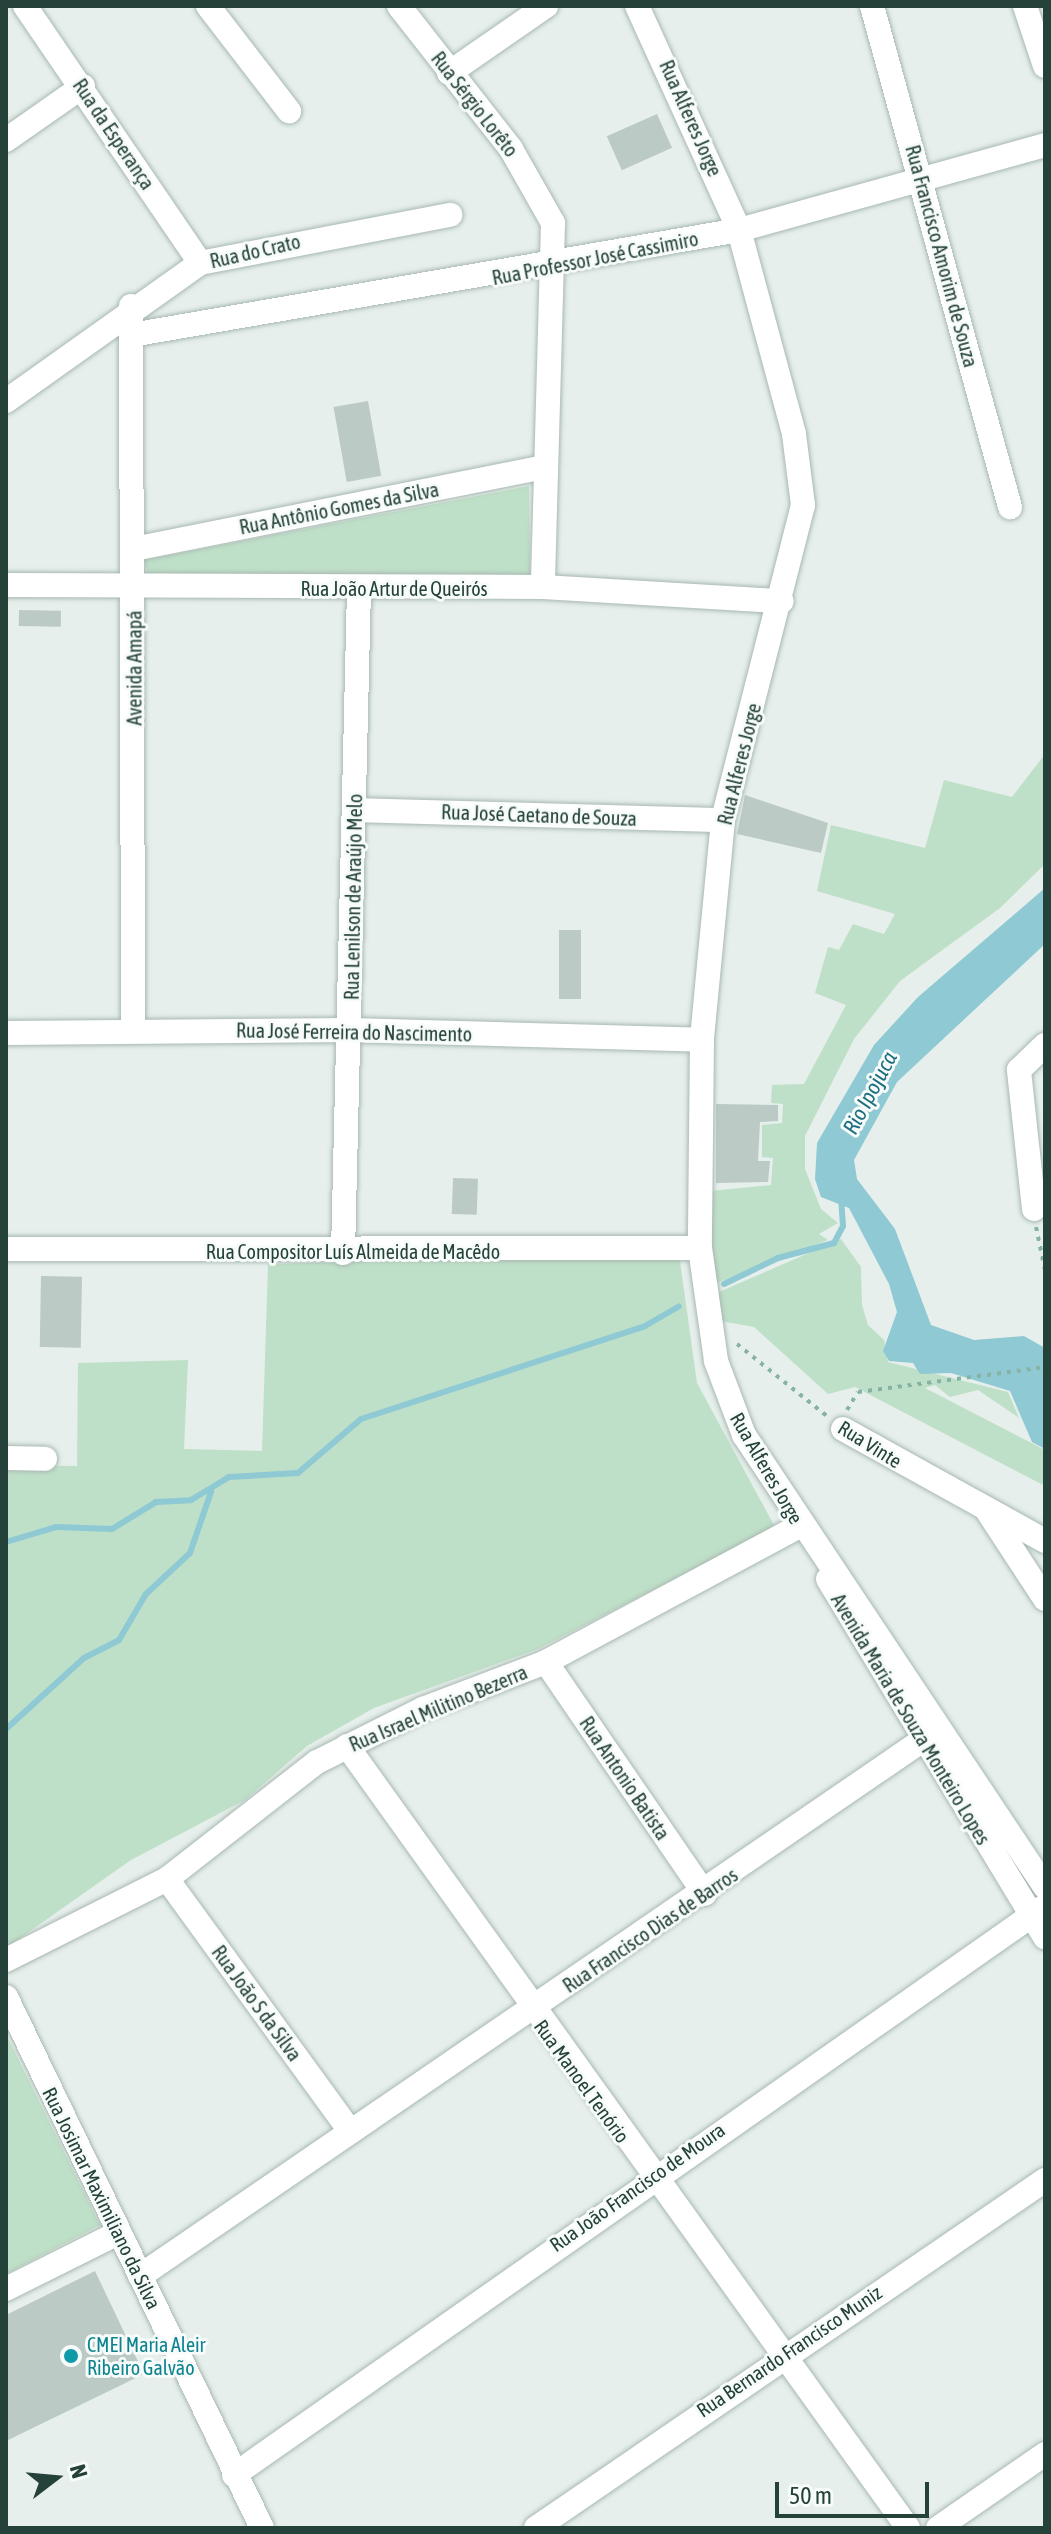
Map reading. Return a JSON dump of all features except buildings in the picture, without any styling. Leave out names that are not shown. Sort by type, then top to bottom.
[{"type":"street","name":"Rua da Esperança","points":[[25,6],[83,86],[200,263]]},
{"type":"street","points":[[208,6],[289,111]]},
{"type":"street","name":"Rua Sérgio Lorêto","points":[[399,6],[547,205],[556,267]]},
{"type":"street","points":[[449,73],[546,6]]},
{"type":"street","name":"Rua Alferes Jorge","points":[[637,6],[739,230],[800,465],[803,505],[782,601],[723,820],[702,1040],[700,1248],[710,1323],[730,1404],[804,1529]]},
{"type":"street","name":"Rua Francisco Amorim de Souza","points":[[872,6],[1010,507]]},
{"type":"street","points":[[1025,6],[1045,66]]},
{"type":"street","points":[[6,140],[83,86]]},
{"type":"street","name":"Rua Professor José Cassimiro","points":[[137,334],[556,267],[739,230],[1045,145]]},
{"type":"street","name":"Rua do Crato","points":[[6,401],[131,306],[200,263],[450,215]]},
{"type":"street","points":[[543,587],[544,467],[556,267]]},
{"type":"street","name":"Avenida Amapá","points":[[131,306],[137,334],[133,1031]]},
{"type":"street","name":"Rua Antônio Gomes da Silva","points":[[134,549],[544,467]]},
{"type":"street","name":"Rua João Artur de Queirós","points":[[6,585],[134,583],[359,589],[543,587],[782,601]]},
{"type":"street","name":"Rua Lenilson de Araújo Melo","points":[[343,1253],[359,589]]},
{"type":"street","name":"Rua José Caetano de Souza","points":[[355,810],[723,820]]},
{"type":"street","name":"Rua José Ferreira do Nascimento","points":[[6,1033],[350,1030],[702,1040]]},
{"type":"street","points":[[1034,1209],[1034,1125],[1019,1070],[1045,1045]]},
{"type":"street","name":"Rua Compositor Luís Almeida de Macêdo","points":[[6,1249],[343,1253],[700,1248]]},
{"type":"street","name":"Rua Vinte","points":[[843,1429],[1045,1541]]},
{"type":"street","points":[[6,1458],[45,1459]]},
{"type":"street","points":[[987,1510],[1045,1599]]},
{"type":"street","name":"Rua Israel Militino Bezerra","points":[[6,1960],[167,1879],[292,1780],[347,1746],[546,1662],[804,1529]]},
{"type":"street","name":"Avenida Maria de Souza Monteiro Lopes","points":[[804,1529],[920,1742],[1038,1911],[1045,1937]]},
{"type":"street","name":"Avenida Maria de Souza Monteiro Lopes","points":[[804,1529],[838,1569],[1045,1887]]},
{"type":"street","name":"Rua Antonio Batista","points":[[546,1662],[705,1894]]},
{"type":"street","name":"Rua Francisco Dias de Barros","points":[[140,2276],[348,2128],[532,2011],[705,1894],[920,1742]]},
{"type":"street","name":"Rua Manoel Tenório","points":[[347,1746],[650,2177],[908,2528]]},
{"type":"street","name":"Rua João S da Silva","points":[[167,1879],[348,2128]]},
{"type":"street","name":"Rua João Francisco de Moura","points":[[234,2475],[650,2177],[1038,1911]]},
{"type":"street","name":"Rua Josimar Maximiliano da Silva","points":[[6,1997],[262,2528]]},
{"type":"street","name":"Rua Bernardo Francisco Muniz","points":[[536,2528],[779,2351],[1045,2180]]},
{"type":"street","points":[[6,2289],[118,2233]]},
{"type":"street","points":[[938,2528],[1045,2454]]},
{"type":"path","points":[[1034,1209],[1045,1270]]},
{"type":"path","name":"Rua Vinte","points":[[710,1323],[843,1429]]},
{"type":"path","points":[[858,1392],[1045,1367]]},
{"type":"green space","points":[[529,486],[530,575],[148,573],[144,560]]},
{"type":"green space","points":[[1045,754],[1045,864],[1000,908],[900,981],[854,1039],[805,1136],[805,1169],[821,1209],[838,1223],[819,1234],[828,1240],[712,1285],[710,1191],[771,1185],[773,1158],[762,1157],[762,1125],[782,1123],[783,1104],[771,1103],[772,1085],[804,1084],[846,1005],[815,993],[828,947],[839,950],[853,924],[884,934],[895,914],[817,891],[831,825],[925,848],[944,780],[1012,797]]},
{"type":"green space","points":[[841,1239],[861,1267],[862,1305],[868,1325],[884,1340],[888,1362],[1008,1392],[1019,1418],[978,1390],[950,1397],[935,1385],[925,1388],[1045,1450],[1045,1486],[855,1387],[828,1394],[754,1327],[715,1320],[712,1295]]},
{"type":"green space","points":[[679,1254],[697,1383],[775,1527],[538,1649],[374,1708],[307,1746],[245,1800],[131,1860],[6,1948],[6,1465],[77,1466],[78,1363],[188,1360],[184,1449],[262,1451],[268,1264]]},
{"type":"green space","points":[[6,2034],[100,2225],[6,2274]]},
{"type":"water","name":"Rio Ipojuca","points":[[1045,888],[1045,944],[897,1082],[854,1160],[857,1179],[895,1229],[931,1325],[974,1340],[1024,1336],[1045,1348],[1045,1449],[1032,1442],[1010,1391],[951,1373],[920,1374],[913,1363],[889,1361],[883,1351],[897,1312],[889,1284],[849,1208],[821,1197],[815,1179],[817,1143],[874,1045],[918,997]]},
{"type":"waterway","points":[[724,1284],[778,1258],[834,1243],[843,1226],[841,1198]]},
{"type":"waterway","points":[[6,1542],[56,1527],[112,1529],[156,1502],[191,1500],[229,1477],[298,1473],[361,1419],[645,1326],[679,1306]]},
{"type":"waterway","points":[[6,1729],[84,1658],[119,1640],[146,1594],[190,1553],[211,1492]]},
{"type":"place","name":"CMEI Maria Aleir Ribeiro Galvão","points":[[71,2356]]}]
